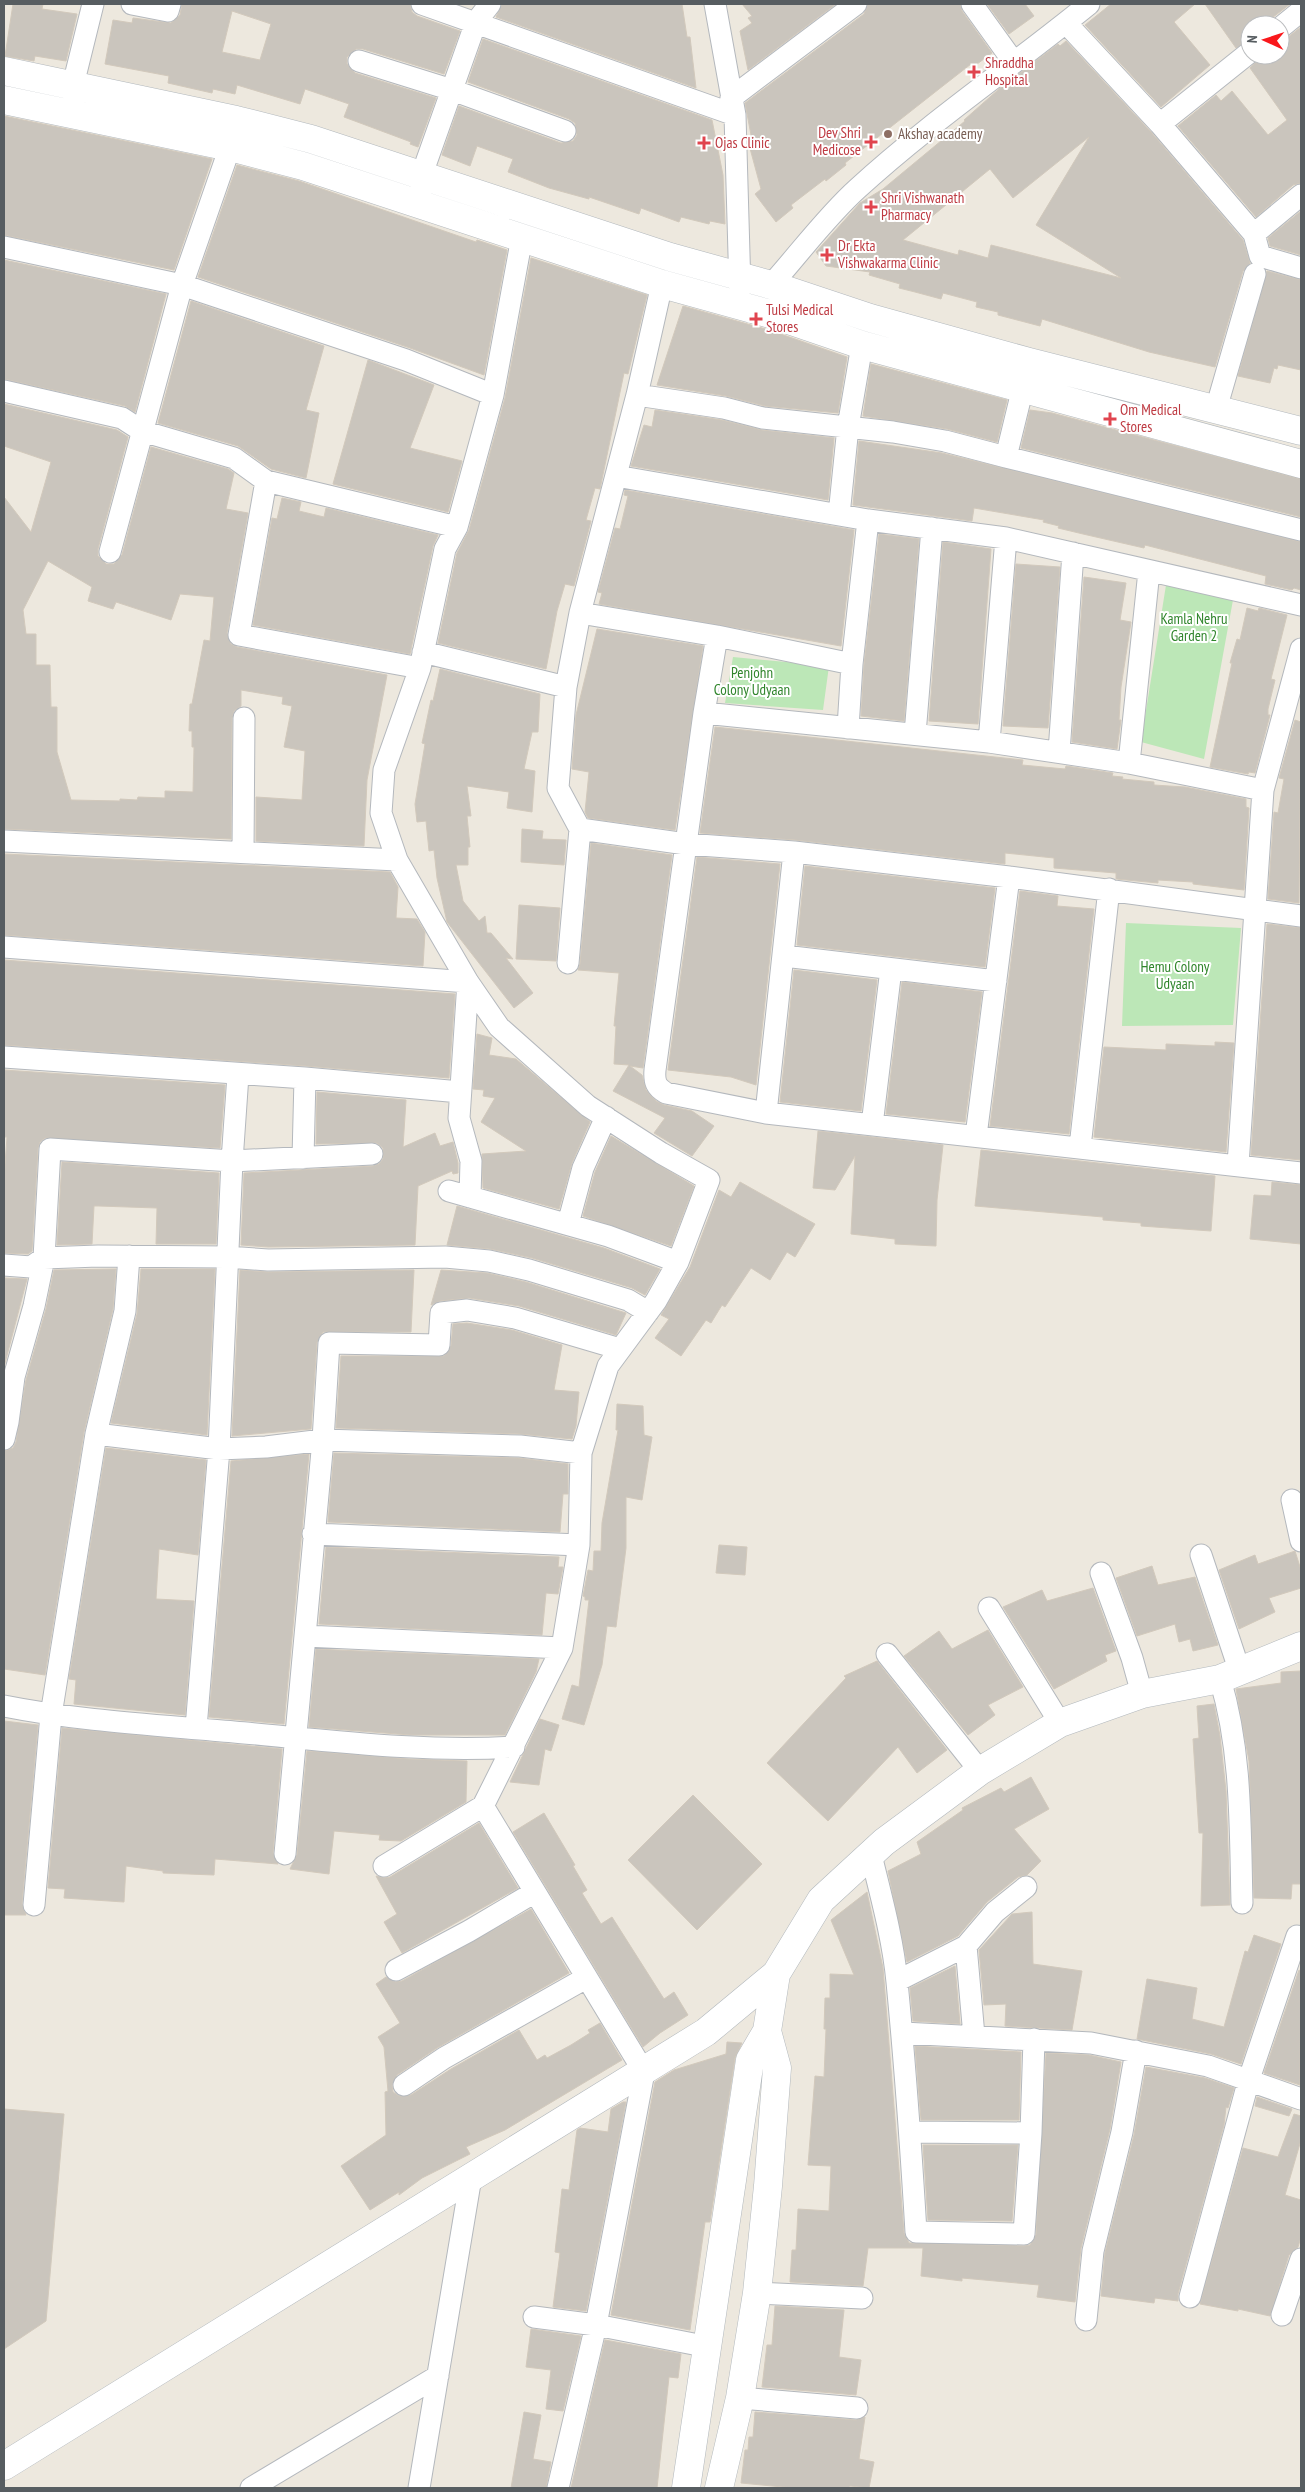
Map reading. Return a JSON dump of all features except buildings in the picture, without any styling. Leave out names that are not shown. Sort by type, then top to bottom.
[{"type":"street","points":[[75,115],[73,85],[92,4]]},
{"type":"street","points":[[132,4],[168,11],[170,4]]},
{"type":"street","points":[[422,4],[733,107]]},
{"type":"street","points":[[420,206],[422,174],[476,22],[490,4]]},
{"type":"street","points":[[715,4],[733,107],[741,307]]},
{"type":"street","points":[[733,107],[856,4]]},
{"type":"street","points":[[972,4],[1013,61]]},
{"type":"street","points":[[771,285],[855,190],[1013,61],[1090,4]]},
{"type":"street","points":[[1290,20],[1301,11]]},
{"type":"street","points":[[1066,23],[1160,124],[1254,234],[1260,256],[1301,268]]},
{"type":"street","points":[[1160,124],[1240,60]]},
{"type":"street","points":[[359,61],[452,90],[565,131]]},
{"type":"street","points":[[4,71],[236,120],[311,139],[670,257],[771,285],[870,318],[1029,362],[1301,431]]},
{"type":"street","points":[[4,100],[230,148],[303,166],[662,284],[774,315],[862,345],[1022,390],[1301,464]]},
{"type":"street","points":[[110,552],[182,285],[230,148]]},
{"type":"street","points":[[1254,234],[1301,195]]},
{"type":"street","points":[[384,1866],[483,1806],[562,1648],[579,1545],[581,1452],[608,1366],[648,1312],[678,1262],[709,1180],[661,1153],[588,1106],[499,1027],[468,982],[397,860],[381,813],[384,770],[422,660],[446,549],[457,526],[492,395],[522,238]]},
{"type":"street","points":[[4,247],[182,285],[406,360],[492,395]]},
{"type":"street","points":[[1216,409],[1255,274]]},
{"type":"street","points":[[568,963],[580,829],[558,788],[566,687],[580,612],[637,395],[662,284]]},
{"type":"street","points":[[839,515],[848,427],[862,345]]},
{"type":"street","points":[[1006,457],[1029,362]]},
{"type":"street","points":[[4,391],[122,418],[142,431],[234,458],[266,481],[457,526]]},
{"type":"street","points":[[637,395],[724,408],[762,418],[848,427],[945,441],[1301,530]]},
{"type":"street","points":[[616,476],[868,520],[1006,538],[1301,605]]},
{"type":"street","points":[[266,481],[239,635],[422,660],[566,687]]},
{"type":"street","points":[[848,728],[852,664],[868,520]]},
{"type":"street","points":[[915,734],[932,528]]},
{"type":"street","points":[[989,742],[1006,538]]},
{"type":"street","points":[[1059,752],[1073,553]]},
{"type":"street","points":[[1129,763],[1149,571]]},
{"type":"street","points":[[580,612],[717,636],[852,664]]},
{"type":"street","points":[[717,636],[704,713],[654,1080],[658,1089],[666,1093],[766,1113],[1301,1172]]},
{"type":"street","points":[[1238,1165],[1263,790],[1301,649]]},
{"type":"street","points":[[704,713],[989,742],[1129,763],[1263,790]]},
{"type":"street","points":[[243,851],[244,718]]},
{"type":"street","points":[[580,829],[686,844],[794,852],[1109,889],[1254,911],[1301,916]]},
{"type":"street","points":[[4,841],[138,849],[243,851],[397,860]]},
{"type":"street","points":[[766,1113],[794,852]]},
{"type":"street","points":[[976,1136],[1009,877]]},
{"type":"street","points":[[1080,1147],[1109,889]]},
{"type":"street","points":[[4,947],[468,982]]},
{"type":"street","points":[[784,956],[996,981]]},
{"type":"street","points":[[872,1125],[891,969]]},
{"type":"street","points":[[468,982],[459,1118],[471,1161],[470,1197]]},
{"type":"street","points":[[4,1057],[238,1075],[305,1078],[460,1092]]},
{"type":"street","points":[[196,1728],[219,1449],[227,1257],[238,1075]]},
{"type":"street","points":[[303,1158],[305,1078]]},
{"type":"street","points":[[568,1224],[583,1168],[606,1117]]},
{"type":"street","points":[[4,1439],[8,1422],[9,1377],[34,1306],[44,1258],[50,1149],[232,1161],[372,1154]]},
{"type":"street","points":[[449,1191],[608,1236],[678,1262]]},
{"type":"street","points":[[4,1265],[31,1268],[44,1258],[129,1256],[227,1257],[268,1260],[445,1257],[489,1261],[529,1270],[628,1300],[648,1312]]},
{"type":"street","points":[[34,1905],[51,1715],[96,1434],[125,1311],[129,1256]]},
{"type":"street","points":[[285,1854],[323,1440],[329,1343],[439,1345],[442,1313],[467,1310],[515,1318],[620,1349]]},
{"type":"street","points":[[96,1434],[219,1449],[266,1447],[323,1440],[520,1446],[581,1452]]},
{"type":"street","points":[[1292,1500],[1301,1541]]},
{"type":"street","points":[[313,1534],[579,1545]]},
{"type":"street","points":[[1201,1555],[1230,1675],[1229,1710],[1237,1756],[1242,1903]]},
{"type":"street","points":[[1101,1573],[1132,1658],[1142,1694]]},
{"type":"street","points":[[989,1608],[1060,1723]]},
{"type":"street","points":[[305,1636],[562,1648]]},
{"type":"street","points":[[4,2466],[706,2032],[776,1974],[821,1900],[884,1842],[980,1771],[1060,1723],[1142,1694],[1230,1675],[1301,1646]]},
{"type":"street","points":[[887,1654],[980,1771]]},
{"type":"street","points":[[4,1706],[51,1715],[297,1738],[472,1750],[514,1747]]},
{"type":"street","points":[[483,1806],[644,2072],[596,2325],[558,2488]]},
{"type":"street","points":[[871,1855],[889,1932],[897,1982],[903,2033],[916,2232],[1024,2234],[1031,2133],[1034,2039]]},
{"type":"street","points":[[897,1982],[966,1946],[995,1912],[1026,1887]]},
{"type":"street","points":[[396,1970],[469,1931],[535,1892]]},
{"type":"street","points":[[1190,2297],[1249,2079],[1297,1936]]},
{"type":"street","points":[[966,1946],[974,2036]]},
{"type":"street","points":[[686,2488],[709,2347],[750,2060],[767,2031],[776,1974]]},
{"type":"street","points":[[404,2085],[444,2058],[586,1978]]},
{"type":"street","points":[[720,2488],[740,2398],[757,2293],[777,2068],[767,2031]]},
{"type":"street","points":[[903,2033],[1091,2043],[1208,2066],[1301,2099]]},
{"type":"street","points":[[1086,2320],[1094,2251],[1122,2132],[1136,2051]]},
{"type":"street","points":[[910,2132],[1031,2133]]},
{"type":"street","points":[[419,2488],[472,2177]]},
{"type":"street","points":[[1282,2315],[1301,2259]]},
{"type":"street","points":[[757,2293],[862,2298]]},
{"type":"street","points":[[534,2317],[596,2325],[709,2347]]},
{"type":"street","points":[[251,2488],[438,2376]]},
{"type":"street","points":[[740,2398],[857,2408]]},
{"type":"green space","name":"Kamla Nehru Garden 2","points":[[1166,585],[1233,600],[1204,759],[1141,742]]},
{"type":"green space","name":"Penjohn Colony Udyaan","points":[[733,657],[829,666],[823,710],[725,703]]},
{"type":"green space","name":"Hemu Colony Udyaan","points":[[1126,923],[1241,928],[1233,1025],[1122,1026]]},
{"type":"place","name":"Shraddha Hospital","points":[[974,72]]},
{"type":"place","name":"Akshay academy","points":[[888,134]]},
{"type":"place","name":"Dev Shri Medicose","points":[[871,142]]},
{"type":"place","name":"Ojas Clinic","points":[[704,143]]},
{"type":"place","name":"Shri Vishwanath Pharmacy","points":[[871,207]]},
{"type":"place","name":"Dr Ekta Vishwakarma Clinic","points":[[827,255]]},
{"type":"place","name":"Tulsi Medical Stores","points":[[756,319]]},
{"type":"place","name":"Om Medical Stores","points":[[1110,419]]}]
